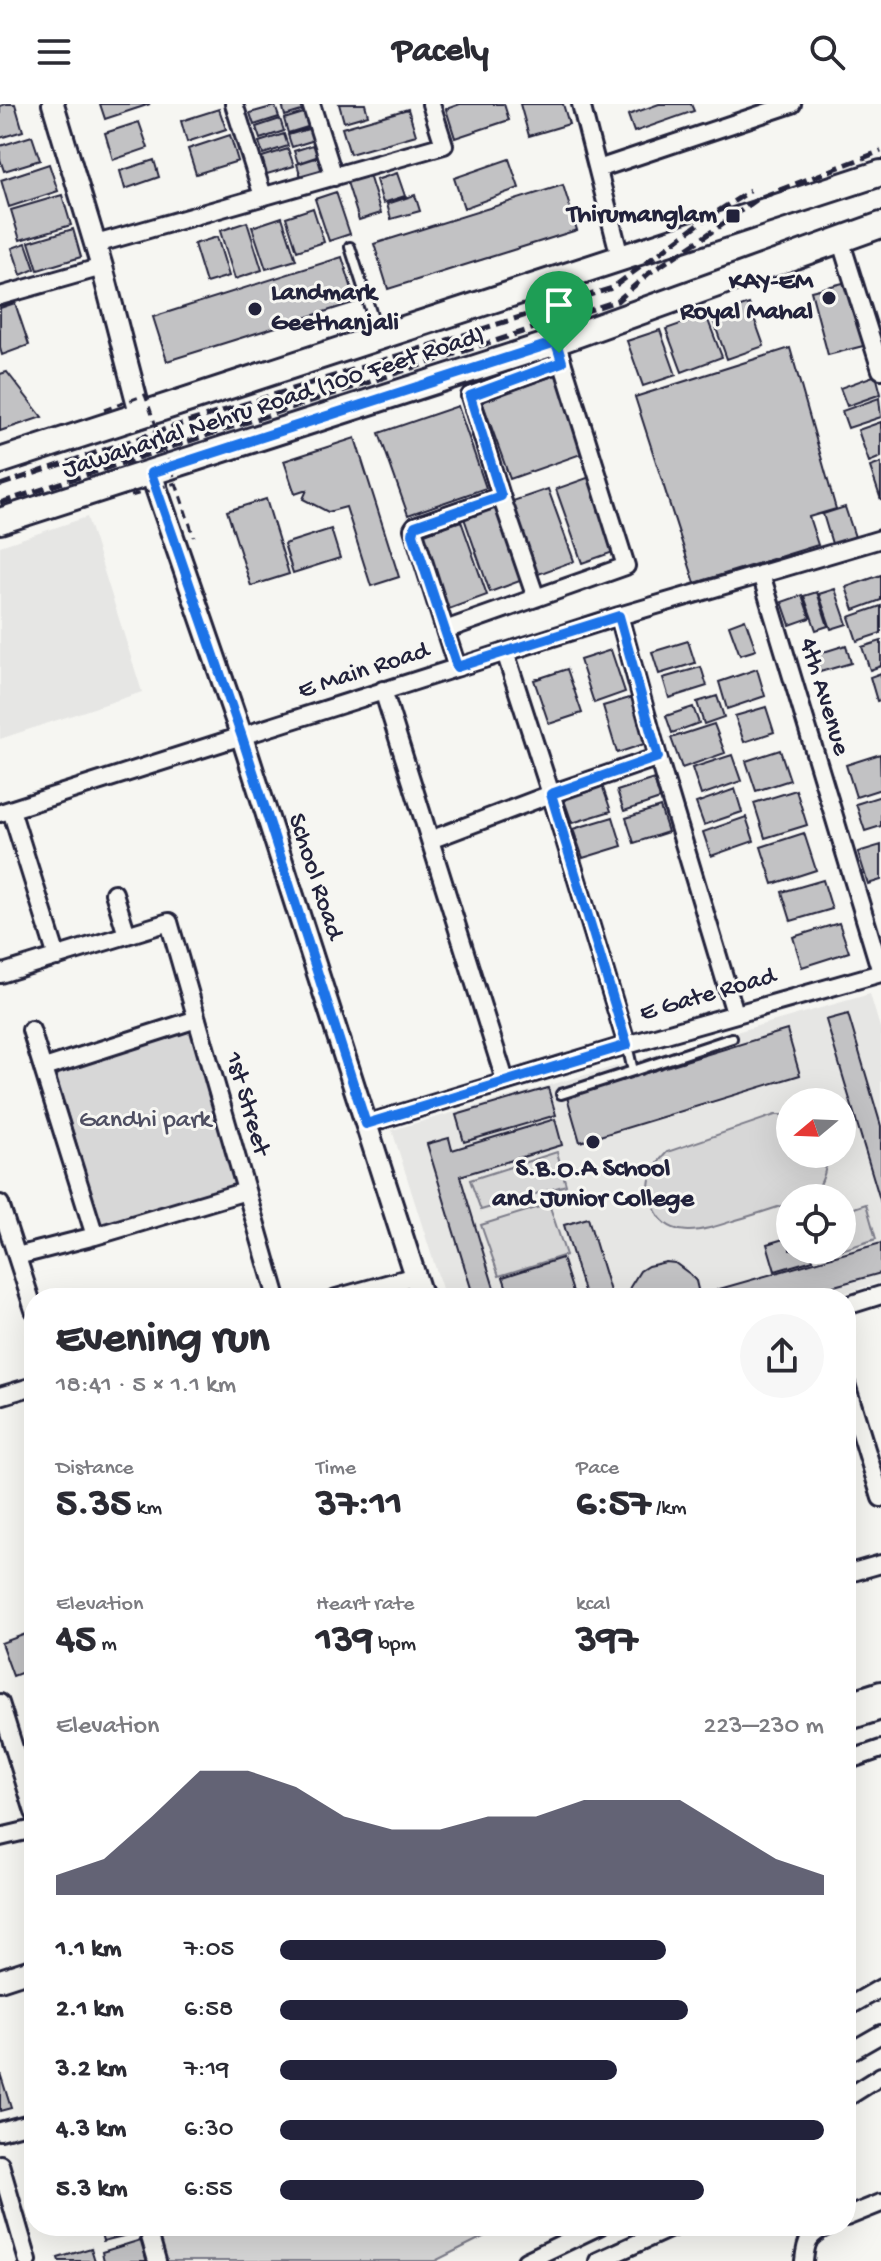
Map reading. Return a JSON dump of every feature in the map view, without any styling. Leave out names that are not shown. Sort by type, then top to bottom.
[{"type":"main road","name":"Jawaharlal Nehru Road (100 Feet Road)","points":[[0,461],[881,173]]},
{"type":"main road","points":[[845,185],[881,185]]},
{"type":"main road","name":"Jawaharlal Nehru Road (100 Feet Road)","points":[[0,521],[559,352],[840,239],[875,222]]},
{"type":"street","points":[[53,104],[96,244],[140,413]]},
{"type":"street","points":[[234,104],[263,196]]},
{"type":"street","points":[[311,104],[334,177]]},
{"type":"street","points":[[96,244],[444,145],[431,104]]},
{"type":"street","points":[[581,104],[620,257]]},
{"type":"street","points":[[598,169],[792,104]]},
{"type":"street","points":[[840,239],[880,361]]},
{"type":"street","points":[[0,296],[102,267]]},
{"type":"street","points":[[445,630],[536,598],[626,566],[559,352],[470,396],[536,598]]},
{"type":"street","name":"School Road","points":[[162,474],[242,737],[419,1288]]},
{"type":"street","points":[[457,667],[413,529],[501,496]]},
{"type":"street","name":"E Main Road","points":[[5,812],[619,616],[881,539]]},
{"type":"street","name":"4th Avenue","points":[[761,574],[881,973]]},
{"type":"street","points":[[619,616],[735,1013]]},
{"type":"street","points":[[505,652],[627,1045]]},
{"type":"street","points":[[383,690],[505,1080]]},
{"type":"street","points":[[430,840],[658,757]]},
{"type":"street","points":[[5,812],[57,957]]},
{"type":"street","points":[[0,974],[127,935],[114,893]]},
{"type":"street","name":"1st Street","points":[[127,935],[169,922],[274,1288]]},
{"type":"street","name":"E Gate Road","points":[[366,1124],[505,1080],[881,973]]},
{"type":"street","points":[[44,1068],[197,1019]]},
{"type":"street","points":[[31,1030],[95,1236]]},
{"type":"street","points":[[17,1256],[246,1191]]},
{"type":"street","points":[[0,1204],[27,1288]]},
{"type":"street","points":[[372,1288],[415,1276]]},
{"type":"street","points":[[856,1303],[881,1295]]},
{"type":"street","points":[[0,1396],[24,1389]]},
{"type":"street","points":[[856,1417],[881,1498]]},
{"type":"street","points":[[856,1571],[881,1564]]},
{"type":"street","points":[[856,1700],[881,1692]]},
{"type":"street","points":[[0,1703],[24,1780]]},
{"type":"street","points":[[856,1717],[881,1709]]},
{"type":"street","points":[[856,1758],[881,1749]]},
{"type":"street","points":[[0,1837],[24,1831]]},
{"type":"street","points":[[0,1966],[24,1959]]},
{"type":"street","points":[[0,1980],[24,1972]]},
{"type":"street","points":[[856,1998],[881,1988]]},
{"type":"street","points":[[856,2048],[881,2034]]},
{"type":"street","points":[[856,2092],[881,2076]]},
{"type":"street","points":[[0,2131],[24,2125]]},
{"type":"street","points":[[0,2164],[28,2261]]},
{"type":"street","points":[[856,2213],[881,2203]]},
{"type":"street","points":[[150,2236],[157,2261]]},
{"type":"street","points":[[526,2261],[578,2236]]},
{"type":"street","points":[[598,2261],[653,2236]]},
{"type":"street","points":[[804,2261],[806,2242],[811,2236]]},
{"type":"lane","points":[[350,247],[380,338]]},
{"type":"lane","points":[[561,1094],[732,1038]]},
{"type":"lane","points":[[627,1045],[633,1071]]},
{"type":"path","points":[[104,410],[145,395],[162,474]]},
{"type":"path","points":[[131,496],[176,483]]},
{"type":"shaded area","points":[[87,517],[142,692],[0,739],[0,546]]},
{"type":"shaded area","name":"S.B.O.A School and Junior College","points":[[870,994],[881,1031],[881,1282],[856,1288],[442,1288],[392,1130]]},
{"type":"green space","name":"Gandhi park","points":[[194,1030],[238,1188],[102,1229],[55,1072]]},
{"type":"green space","points":[[776,1115],[776,1168],[826,1168],[820,1184],[776,1184],[776,1207],[724,1224],[688,1231],[667,1224],[658,1216],[650,1195],[654,1169],[667,1152]]},
{"type":"green space","points":[[557,1152],[566,1185],[481,1210],[470,1180]]},
{"type":"green space","points":[[549,1204],[566,1255],[499,1276],[481,1225]]},
{"type":"green space","points":[[866,1204],[876,1239],[856,1245],[856,1207]]},
{"type":"green space","points":[[139,2236],[485,2236],[435,2261],[148,2261]]},
{"type":"building","points":[[15,104],[23,131],[0,138],[0,106]]},
{"type":"building","points":[[100,104],[150,104],[105,119]]},
{"type":"building","points":[[282,104],[306,104],[308,109],[285,116]]},
{"type":"building","points":[[339,104],[365,104],[368,115],[344,122]]},
{"type":"building","points":[[460,104],[504,104],[509,120],[455,138],[446,109]]},
{"type":"building","points":[[520,104],[563,104],[569,124],[529,136]]},
{"type":"building","points":[[659,104],[691,104],[694,111],[634,132],[628,115]]},
{"type":"building","points":[[275,106],[279,117],[254,125],[250,113]]},
{"type":"building","points":[[219,109],[226,129],[187,142],[181,121]]},
{"type":"building","points":[[408,109],[416,135],[350,154],[342,128]]},
{"type":"building","points":[[310,111],[314,125],[288,133],[284,119]]},
{"type":"building","points":[[280,119],[284,131],[260,139],[256,127]]},
{"type":"building","points":[[139,122],[148,148],[113,160],[105,133]]},
{"type":"building","points":[[315,127],[318,139],[292,147],[288,135]]},
{"type":"building","points":[[284,134],[288,146],[263,154],[259,142]]},
{"type":"building","points":[[230,135],[238,161],[196,174],[188,149]]},
{"type":"building","points":[[32,136],[40,160],[4,171],[0,146]]},
{"type":"building","points":[[319,143],[322,155],[298,163],[294,151]]},
{"type":"building","points":[[288,149],[294,166],[267,174],[262,157]]},
{"type":"building","points":[[322,156],[326,169],[301,177],[297,164]]},
{"type":"building","points":[[509,159],[519,188],[464,208],[454,178]]},
{"type":"building","points":[[154,160],[159,177],[125,189],[120,171]]},
{"type":"building","points":[[49,164],[58,191],[9,207],[1,180]]},
{"type":"building","points":[[397,173],[405,196],[383,203],[376,180]]},
{"type":"building","points":[[369,175],[381,213],[359,220],[347,182]]},
{"type":"building","name":"Landmark Geethanjali","points":[[563,185],[577,230],[388,289],[374,244]]},
{"type":"building","points":[[336,192],[350,234],[329,241],[315,199]]},
{"type":"building","points":[[62,195],[71,225],[20,240],[11,210]]},
{"type":"building","points":[[415,195],[420,211],[391,219],[387,204]]},
{"type":"building","points":[[313,208],[324,242],[297,251],[286,217]]},
{"type":"building","points":[[282,217],[296,260],[266,269],[252,227]]},
{"type":"building","points":[[247,222],[262,270],[235,279],[220,231]]},
{"type":"building","points":[[73,229],[81,257],[38,270],[29,242]]},
{"type":"building","points":[[217,237],[229,276],[206,283],[194,244]]},
{"type":"building","points":[[26,243],[35,269],[21,275],[12,248]]},
{"type":"building","name":"Landmark Geethanjali","points":[[342,257],[356,302],[167,361],[153,317]]},
{"type":"building","points":[[851,281],[867,345],[828,355],[811,291]]},
{"type":"building","points":[[15,303],[29,345],[2,355],[0,308]]},
{"type":"building","points":[[749,304],[764,346],[727,359],[712,317]]},
{"type":"building","points":[[706,315],[722,357],[682,372],[666,329]]},
{"type":"building","points":[[660,330],[676,375],[643,386],[627,341]]},
{"type":"building","points":[[790,348],[836,509],[809,517],[818,545],[695,583],[635,397]]},
{"type":"building","points":[[7,372],[42,417],[0,431],[0,374]]},
{"type":"building","points":[[556,375],[584,453],[510,479],[482,401]]},
{"type":"building","points":[[876,375],[881,394],[847,406],[840,388]]},
{"type":"building","points":[[879,398],[881,417],[848,428],[842,411]]},
{"type":"building","points":[[458,406],[486,488],[408,515],[379,433]]},
{"type":"building","points":[[881,422],[881,457],[869,462],[858,430]]},
{"type":"building","points":[[355,438],[399,577],[371,586],[346,507],[328,512],[303,499],[307,490],[295,494],[284,461]]},
{"type":"building","points":[[881,463],[881,500],[870,467]]},
{"type":"building","points":[[593,476],[619,550],[582,563],[556,489]]},
{"type":"building","points":[[548,489],[574,561],[533,576],[507,503]]},
{"type":"building","points":[[266,499],[289,574],[251,586],[227,511]]},
{"type":"building","points":[[501,504],[528,578],[490,592],[464,518]]},
{"type":"building","points":[[845,507],[856,540],[833,547],[823,514]]},
{"type":"building","points":[[461,521],[487,595],[446,610],[419,536]]},
{"type":"building","points":[[331,529],[340,558],[293,573],[284,544]]},
{"type":"building","points":[[881,575],[881,600],[854,610],[846,587]]},
{"type":"building","points":[[835,589],[847,624],[831,629],[819,594]]},
{"type":"building","points":[[817,592],[828,626],[816,630],[804,596]]},
{"type":"building","points":[[802,595],[810,618],[790,625],[782,602]]},
{"type":"building","points":[[881,606],[881,633],[857,641],[849,617]]},
{"type":"building","points":[[745,619],[756,650],[740,655],[729,625]]},
{"type":"building","points":[[688,641],[695,663],[659,674],[652,652]]},
{"type":"building","points":[[881,641],[881,666],[870,670],[862,647]]},
{"type":"building","points":[[846,645],[851,663],[820,672],[814,655]]},
{"type":"building","points":[[611,650],[625,692],[594,703],[580,660]]},
{"type":"building","points":[[701,667],[707,686],[669,698],[663,678]]},
{"type":"building","points":[[567,669],[582,713],[549,724],[534,680]]},
{"type":"building","points":[[757,669],[765,696],[727,709],[719,682]]},
{"type":"building","points":[[881,673],[881,700],[877,701],[870,677]]},
{"type":"building","points":[[717,696],[724,717],[704,724],[697,702]]},
{"type":"building","points":[[633,697],[647,743],[617,753],[603,706]]},
{"type":"building","points":[[693,707],[699,723],[672,733],[666,716]]},
{"type":"building","points":[[766,707],[774,732],[744,742],[735,716]]},
{"type":"building","points":[[714,724],[725,753],[682,768],[671,738]]},
{"type":"building","points":[[780,750],[790,780],[756,791],[746,761]]},
{"type":"building","points":[[880,754],[881,789],[856,797],[846,765]]},
{"type":"building","points":[[732,755],[741,781],[701,795],[692,768]]},
{"type":"building","points":[[654,779],[660,799],[624,811],[617,791]]},
{"type":"building","points":[[601,782],[611,811],[572,823],[562,794]]},
{"type":"building","points":[[735,789],[742,812],[704,825],[696,803]]},
{"type":"building","points":[[796,790],[807,825],[765,838],[754,803]]},
{"type":"building","points":[[881,796],[881,826],[865,831],[856,804]]},
{"type":"building","points":[[660,807],[668,832],[634,843],[626,818]]},
{"type":"building","points":[[613,817],[622,846],[583,858],[573,829]]},
{"type":"building","points":[[746,817],[754,841],[711,856],[703,832]]},
{"type":"building","points":[[804,833],[816,870],[773,884],[761,847]]},
{"type":"building","points":[[881,845],[881,880],[868,884],[858,852]]},
{"type":"building","points":[[823,880],[832,909],[791,921],[782,892]]},
{"type":"building","points":[[839,923],[849,952],[802,967],[793,937]]},
{"type":"building","points":[[848,1014],[881,1126],[881,1203],[856,1120],[856,1088],[846,1088],[826,1020]]},
{"type":"building","points":[[787,1030],[800,1075],[580,1142],[567,1097]]},
{"type":"building","points":[[548,1088],[556,1115],[464,1142],[456,1115]]},
{"type":"building","points":[[555,1119],[562,1145],[460,1176],[494,1288],[471,1288],[427,1144],[449,1138],[452,1150]]},
{"type":"building","points":[[588,1218],[609,1288],[583,1288],[564,1225]]},
{"type":"building","points":[[776,1241],[776,1264],[799,1264],[775,1271],[767,1244]]},
{"type":"building","points":[[881,1243],[881,1273],[827,1288],[723,1288],[807,1264],[856,1264],[856,1250]]},
{"type":"building","points":[[562,1258],[572,1288],[507,1288],[503,1277]]},
{"type":"building","points":[[675,1263],[690,1274],[698,1288],[630,1288],[640,1271],[648,1266]]},
{"type":"building","points":[[24,1635],[24,1672],[13,1676],[1,1643]]},
{"type":"building","points":[[0,2073],[11,2108],[0,2111]]},
{"type":"building","points":[[102,2236],[123,2236],[103,2241]]},
{"type":"building","points":[[147,2238],[154,2261],[104,2261],[102,2252]]},
{"type":"building","points":[[91,2248],[95,2261],[59,2261],[58,2258]]},
{"type":"railway","points":[[0,503],[617,301],[648,274],[759,198],[881,151]]},
{"type":"railway","points":[[0,485],[175,426],[612,288],[704,220],[750,191]]},
{"type":"place","name":"Thirumanglam","points":[[733,216]]},
{"type":"place","name":"KAY-EM Royal Mahal","points":[[829,298]]},
{"type":"place","name":"Landmark Geethanjali","points":[[255,309]]},
{"type":"place","name":"S.B.O.A School and Junior College","points":[[593,1142]]},
{"type":"route","points":[[556,342],[559,353],[562,362],[470,396],[501,496],[415,526],[413,534],[457,667],[619,616],[658,757],[551,794],[627,1045],[366,1124],[242,737],[151,473],[556,342]]}]
